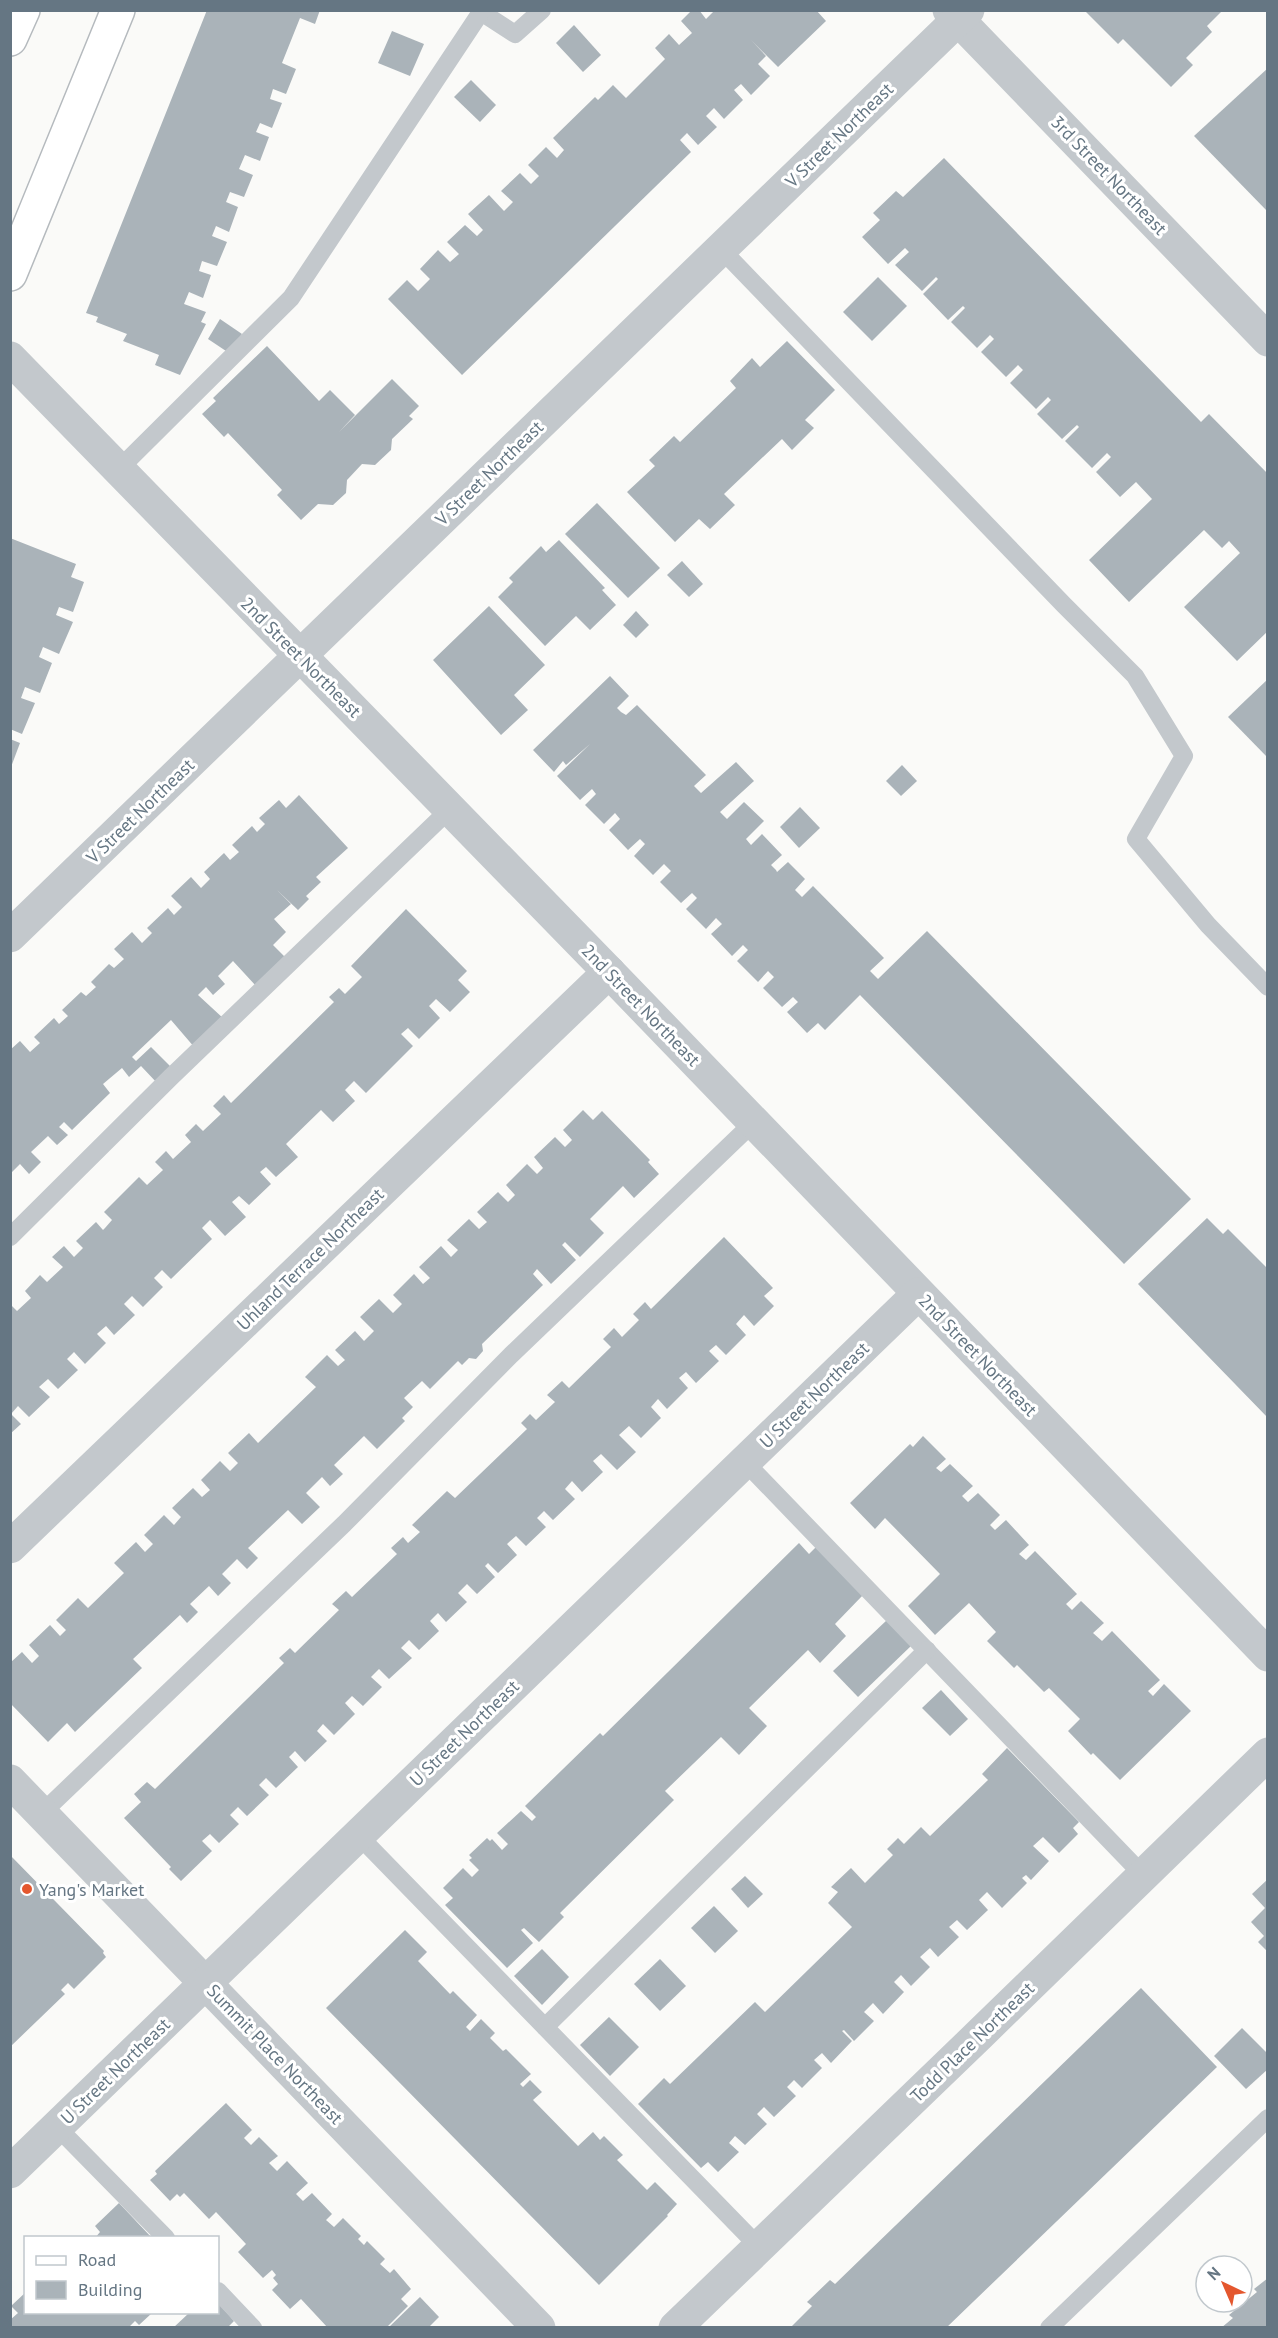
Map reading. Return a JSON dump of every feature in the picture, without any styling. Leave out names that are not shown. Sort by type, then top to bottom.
[{"type":"main road","points":[[10,39],[22,10]]},
{"type":"main road","points":[[10,274],[118,10]]},
{"type":"street","name":"V Street Northeast","points":[[10,936],[721,249],[959,14]]},
{"type":"street","name":"3rd Street Northeast","points":[[959,14],[1268,340]]},
{"type":"street","name":"2nd Street Northeast","points":[[10,358],[299,657],[336,691],[609,972],[1268,1655]]},
{"type":"street","name":"Uhland Terrace Northeast","points":[[10,1547],[609,972]]},
{"type":"street","name":"U Street Northeast","points":[[10,2172],[918,1294]]},
{"type":"street","name":"Todd Place Northeast","points":[[675,2328],[1268,1754]]},
{"type":"street","name":"Summit Place Northeast","points":[[10,1781],[539,2328]]},
{"type":"lane","points":[[118,470],[291,298],[480,11],[515,34],[542,10]]},
{"type":"lane","points":[[721,249],[1135,676],[1184,756],[1136,839],[1208,925],[1268,987]]},
{"type":"lane","points":[[10,1237],[171,1077],[450,809]]},
{"type":"lane","points":[[42,1813],[344,1524],[510,1355],[754,1122]]},
{"type":"lane","points":[[745,1462],[1143,1875]]},
{"type":"lane","points":[[545,2027],[927,1650]]},
{"type":"lane","points":[[359,1836],[759,2247]]},
{"type":"lane","points":[[1049,2328],[1268,2118]]},
{"type":"lane","points":[[57,2127],[164,2236]]},
{"type":"lane","points":[[219,2292],[253,2328]]},
{"type":"building","points":[[207,10],[320,10],[315,24],[300,18],[282,63],[296,69],[286,94],[273,89],[270,99],[282,103],[272,128],[260,123],[256,132],[269,137],[260,161],[245,155],[239,169],[253,175],[244,197],[230,192],[226,202],[238,207],[229,232],[216,226],[212,236],[227,242],[217,266],[202,261],[199,271],[211,275],[203,298],[189,292],[184,304],[206,312],[201,322],[206,324],[180,375],[155,365],[159,355],[123,341],[127,334],[96,322],[98,317],[86,313]]},
{"type":"building","points":[[692,10],[699,10],[706,19],[715,10],[816,10],[826,21],[778,67],[751,40],[766,56],[758,64],[770,76],[751,95],[741,84],[734,90],[743,100],[724,119],[714,108],[706,116],[717,127],[698,145],[687,133],[680,140],[691,152],[462,375],[388,299],[407,280],[418,291],[430,279],[420,269],[438,250],[450,262],[459,254],[447,242],[465,225],[477,236],[483,230],[468,214],[489,195],[504,211],[513,202],[501,191],[520,173],[531,184],[539,176],[528,165],[546,147],[557,158],[564,150],[553,138],[595,97],[598,100],[613,85],[626,98],[665,59],[655,48],[669,34],[679,45],[692,33],[681,21]]},
{"type":"building","points":[[1087,10],[1223,10],[1207,26],[1212,32],[1186,58],[1193,65],[1171,87],[1123,39],[1118,44],[1086,12]]},
{"type":"building","points":[[574,25],[601,55],[583,72],[556,43]]},
{"type":"building","points":[[392,31],[424,44],[410,76],[378,63]]},
{"type":"building","points":[[1268,68],[1268,212],[1194,136]]},
{"type":"building","points":[[471,80],[496,105],[480,122],[454,97]]},
{"type":"building","points":[[944,158],[1201,422],[1209,414],[1268,474],[1268,631],[1237,661],[1184,607],[1240,553],[1229,541],[1222,548],[1204,530],[1129,602],[1089,560],[1152,499],[1136,482],[1120,497],[1096,472],[1111,457],[1107,453],[1092,468],[1065,441],[1079,427],[1077,425],[1062,439],[1037,414],[1051,400],[1048,397],[1036,409],[1010,383],[1023,370],[1018,365],[1006,377],[981,352],[994,339],[990,335],[977,348],[951,322],[965,308],[963,306],[948,320],[923,294],[938,279],[936,277],[922,291],[895,265],[909,252],[905,248],[888,264],[862,237],[880,220],[873,213],[896,191],[903,197]]},
{"type":"building","points":[[878,277],[907,306],[872,341],[843,312]]},
{"type":"building","points":[[220,319],[242,334],[229,353],[208,339]]},
{"type":"building","points":[[787,341],[835,390],[805,420],[814,428],[792,450],[782,439],[724,494],[735,505],[710,529],[699,519],[675,542],[627,492],[655,466],[649,460],[674,436],[680,442],[736,388],[730,381],[752,358],[760,367]]},
{"type":"building","points":[[267,346],[319,401],[330,390],[355,415],[339,432],[392,379],[419,406],[409,416],[413,419],[392,439],[391,450],[375,465],[362,464],[347,480],[346,493],[333,505],[318,504],[301,520],[277,495],[282,490],[228,433],[224,437],[202,414],[216,401],[213,398]]},
{"type":"building","points":[[597,503],[660,568],[628,598],[565,534]]},
{"type":"building","points":[[10,538],[76,564],[71,577],[84,582],[73,612],[59,607],[56,615],[73,622],[59,654],[43,647],[39,657],[52,663],[40,693],[25,687],[21,698],[35,703],[22,734],[10,729]]},
{"type":"building","points":[[559,540],[605,588],[602,590],[616,605],[590,630],[576,616],[545,646],[498,597],[513,582],[509,578],[541,546],[546,552]]},
{"type":"building","points":[[682,561],[703,584],[689,597],[667,575]]},
{"type":"building","points":[[489,606],[545,665],[514,695],[528,710],[501,735],[433,660]]},
{"type":"building","points":[[636,611],[649,625],[636,638],[623,625]]},
{"type":"building","points":[[610,676],[629,696],[617,708],[626,715],[637,705],[706,775],[694,786],[701,793],[736,762],[754,781],[720,812],[727,819],[744,802],[764,821],[746,839],[751,845],[762,834],[782,855],[771,865],[777,872],[788,862],[805,879],[795,890],[802,897],[813,886],[884,958],[870,971],[878,979],[927,931],[1191,1199],[1124,1264],[860,995],[825,1030],[818,1023],[807,1033],[787,1012],[798,1002],[793,997],[782,1007],[763,988],[774,977],[768,971],[758,982],[737,961],[748,950],[743,945],[732,956],[711,934],[722,924],[716,918],[706,929],[686,909],[697,898],[692,893],[681,903],[660,882],[671,871],[664,864],[653,875],[634,856],[645,844],[640,839],[628,850],[609,830],[620,819],[615,813],[604,824],[585,805],[596,794],[592,789],[580,800],[557,776],[590,744],[566,765],[563,761],[554,772],[533,750]]},
{"type":"building","points":[[1268,679],[1268,758],[1228,717]]},
{"type":"building","points":[[10,739],[20,743],[11,767],[10,767]]},
{"type":"building","points":[[902,765],[917,781],[901,796],[886,781]]},
{"type":"building","points":[[299,795],[348,848],[316,877],[321,882],[306,896],[309,899],[298,910],[277,890],[291,904],[274,919],[286,932],[273,945],[287,959],[257,987],[233,961],[218,976],[225,984],[213,995],[206,987],[198,995],[224,1019],[195,1048],[171,1020],[132,1057],[136,1061],[151,1047],[173,1069],[158,1084],[141,1066],[129,1077],[122,1068],[103,1084],[110,1093],[72,1130],[64,1122],[59,1127],[68,1135],[57,1145],[48,1136],[31,1152],[41,1162],[29,1174],[20,1164],[10,1174],[10,1050],[20,1041],[30,1052],[40,1043],[34,1037],[54,1018],[59,1024],[68,1016],[62,1010],[81,992],[86,996],[96,987],[91,982],[109,964],[114,968],[124,959],[114,949],[132,932],[142,943],[152,933],[147,928],[168,908],[174,915],[182,907],[171,896],[191,877],[201,888],[210,879],[204,872],[224,853],[230,860],[239,852],[232,845],[252,826],[257,832],[265,824],[259,818],[279,800],[286,808]]},
{"type":"building","points":[[800,807],[820,828],[799,848],[780,827]]},
{"type":"building","points":[[406,909],[467,971],[458,980],[470,992],[450,1012],[436,999],[429,1006],[440,1018],[419,1039],[408,1028],[401,1034],[413,1046],[366,1093],[354,1081],[345,1090],[355,1101],[333,1122],[321,1110],[286,1144],[298,1157],[276,1177],[266,1167],[260,1172],[271,1184],[249,1205],[239,1196],[232,1202],[246,1217],[225,1236],[210,1220],[202,1228],[212,1239],[171,1279],[162,1270],[154,1278],[163,1287],[143,1307],[132,1296],[124,1304],[135,1315],[114,1335],[106,1326],[98,1333],[106,1343],[85,1364],[74,1352],[67,1359],[78,1370],[58,1389],[48,1379],[39,1387],[50,1397],[29,1417],[18,1406],[11,1414],[21,1424],[10,1434],[10,1304],[17,1311],[31,1298],[25,1291],[40,1275],[47,1282],[63,1267],[52,1257],[64,1246],[74,1257],[83,1248],[76,1241],[96,1222],[103,1230],[105,1228],[112,1220],[104,1212],[139,1177],[147,1185],[163,1170],[155,1162],[166,1151],[173,1159],[191,1142],[185,1135],[196,1124],[203,1131],[221,1114],[213,1106],[224,1095],[231,1103],[334,1002],[329,997],[339,988],[345,994],[362,977],[351,966]]},
{"type":"building","points":[[583,1110],[593,1120],[602,1111],[650,1160],[648,1162],[659,1174],[634,1198],[623,1186],[590,1219],[604,1233],[580,1257],[565,1242],[562,1245],[576,1260],[551,1284],[537,1269],[533,1274],[543,1285],[482,1344],[483,1351],[476,1359],[469,1358],[462,1365],[458,1361],[430,1389],[422,1381],[404,1398],[413,1407],[402,1418],[405,1421],[377,1449],[364,1436],[334,1465],[343,1474],[330,1486],[322,1477],[306,1493],[320,1507],[302,1524],[288,1510],[248,1548],[258,1558],[247,1569],[237,1559],[222,1574],[231,1583],[218,1596],[209,1586],[190,1604],[198,1612],[187,1623],[180,1615],[133,1659],[142,1668],[75,1732],[67,1723],[48,1742],[10,1703],[10,1663],[22,1652],[32,1663],[39,1656],[29,1645],[50,1625],[60,1636],[66,1630],[56,1620],[78,1598],[88,1608],[124,1573],[114,1563],[136,1542],[145,1552],[153,1544],[144,1535],[164,1515],[174,1525],[181,1517],[172,1508],[193,1488],[202,1497],[210,1490],[201,1480],[220,1461],[230,1471],[238,1463],[228,1453],[249,1433],[258,1443],[316,1387],[305,1377],[327,1355],[338,1366],[345,1360],[335,1350],[355,1331],[364,1341],[374,1331],[360,1317],[379,1299],[393,1313],[402,1304],[393,1295],[414,1274],[423,1284],[430,1278],[419,1267],[441,1246],[451,1257],[458,1250],[447,1240],[469,1219],[479,1229],[487,1222],[477,1212],[498,1192],[508,1202],[515,1195],[506,1185],[527,1164],[537,1174],[543,1168],[534,1157],[555,1137],[565,1147],[572,1140],[563,1130]]},
{"type":"building","points":[[1207,1218],[1223,1234],[1228,1229],[1268,1269],[1268,1418],[1138,1284]]},
{"type":"building","points":[[724,1237],[773,1288],[764,1296],[774,1306],[754,1326],[744,1315],[736,1324],[746,1335],[726,1355],[716,1345],[709,1351],[719,1361],[696,1383],[686,1372],[679,1378],[688,1388],[667,1409],[658,1399],[651,1407],[661,1418],[641,1438],[629,1426],[619,1435],[636,1452],[617,1470],[601,1454],[593,1461],[603,1472],[582,1492],[572,1481],[565,1489],[575,1499],[553,1520],[544,1511],[537,1518],[546,1527],[526,1546],[516,1536],[507,1544],[517,1555],[498,1573],[488,1563],[485,1566],[495,1577],[477,1594],[467,1584],[458,1593],[467,1602],[446,1622],[438,1613],[430,1621],[439,1631],[419,1650],[409,1640],[401,1648],[412,1658],[389,1679],[379,1669],[371,1677],[382,1687],[363,1706],[352,1696],[345,1703],[355,1714],[334,1735],[323,1724],[317,1731],[327,1741],[305,1762],[295,1751],[289,1757],[298,1767],[276,1788],[266,1778],[259,1785],[269,1795],[247,1816],[238,1807],[230,1815],[239,1824],[219,1843],[210,1834],[202,1841],[212,1851],[181,1881],[169,1869],[171,1867],[124,1818],[141,1802],[134,1794],[147,1782],[155,1789],[284,1663],[279,1658],[290,1648],[295,1653],[339,1610],[332,1604],[346,1591],[352,1597],[397,1554],[391,1548],[403,1537],[408,1543],[420,1532],[412,1525],[447,1491],[455,1498],[527,1429],[521,1423],[530,1414],[536,1420],[555,1402],[547,1395],[562,1381],[569,1388],[611,1347],[603,1339],[614,1328],[622,1337],[639,1320],[633,1314],[645,1302],[651,1309]]},
{"type":"building","points":[[923,1436],[946,1459],[936,1468],[941,1472],[950,1464],[973,1486],[962,1496],[968,1502],[978,1493],[1000,1515],[990,1525],[995,1530],[1006,1520],[1029,1545],[1019,1554],[1026,1560],[1035,1551],[1077,1594],[1066,1604],[1072,1610],[1081,1601],[1104,1623],[1093,1633],[1102,1641],[1112,1631],[1160,1680],[1148,1691],[1153,1696],[1164,1684],[1191,1711],[1120,1780],[1068,1731],[1080,1719],[1049,1688],[1044,1692],[1017,1665],[1014,1668],[987,1641],[996,1632],[969,1603],[935,1635],[908,1606],[940,1574],[885,1518],[875,1529],[850,1503],[910,1444],[913,1447]]},
{"type":"building","points":[[799,1543],[809,1554],[816,1547],[863,1595],[835,1624],[846,1636],[820,1663],[808,1650],[749,1708],[767,1726],[739,1755],[721,1737],[665,1791],[674,1800],[560,1913],[564,1917],[539,1942],[524,1928],[521,1930],[533,1943],[507,1968],[445,1905],[453,1898],[443,1888],[463,1868],[472,1877],[479,1870],[469,1860],[472,1858],[469,1855],[487,1838],[490,1841],[492,1839],[502,1850],[508,1844],[497,1833],[521,1811],[532,1821],[536,1817],[525,1806],[600,1733],[603,1736]]},
{"type":"building","points":[[887,1620],[912,1645],[858,1697],[833,1671]]},
{"type":"building","points":[[941,1690],[968,1719],[950,1736],[922,1708]]},
{"type":"building","points":[[1007,1748],[1079,1822],[1073,1828],[1078,1834],[1059,1853],[1043,1837],[1033,1846],[1049,1861],[1031,1880],[1026,1875],[1022,1878],[1027,1883],[1002,1908],[987,1892],[979,1900],[988,1910],[967,1930],[957,1920],[949,1927],[959,1937],[938,1957],[930,1948],[920,1957],[930,1967],[911,1986],[901,1975],[894,1982],[904,1992],[883,2014],[873,2003],[864,2012],[874,2021],[854,2041],[844,2030],[842,2031],[852,2041],[831,2063],[822,2053],[814,2060],[822,2068],[802,2088],[794,2080],[787,2087],[796,2096],[774,2117],[764,2107],[757,2114],[767,2124],[745,2145],[735,2136],[729,2143],[739,2152],[718,2172],[708,2162],[701,2168],[638,2104],[664,2078],[670,2084],[755,2002],[765,2012],[852,1927],[828,1903],[838,1892],[831,1887],[851,1868],[865,1883],[893,1855],[887,1849],[898,1838],[904,1844],[921,1827],[930,1836],[988,1780],[982,1774]]},
{"type":"building","points":[[10,1855],[104,1951],[106,1957],[74,1989],[68,1983],[61,1990],[65,1994],[10,2047]]},
{"type":"building","points":[[745,1876],[763,1894],[748,1908],[731,1889]]},
{"type":"building","points":[[1268,1879],[1268,1952],[1258,1942],[1264,1936],[1251,1922],[1265,1908],[1252,1894]]},
{"type":"building","points":[[714,1906],[738,1931],[715,1953],[691,1928]]},
{"type":"building","points":[[405,1930],[427,1952],[418,1961],[450,1994],[453,1991],[477,2015],[466,2027],[470,2031],[481,2019],[495,2033],[490,2038],[503,2051],[506,2049],[531,2074],[520,2084],[523,2087],[530,2080],[542,2092],[533,2100],[578,2146],[593,2132],[600,2140],[604,2136],[623,2155],[617,2160],[647,2190],[655,2182],[677,2204],[668,2216],[599,2285],[326,2008]]},
{"type":"building","points":[[542,1949],[569,1977],[542,2005],[514,1976]]},
{"type":"building","points":[[660,1959],[686,1986],[660,2011],[634,1984]]},
{"type":"building","points":[[1141,1988],[1217,2067],[946,2328],[790,2328],[812,2306],[807,2302],[830,2280],[835,2284]]},
{"type":"building","points":[[609,2017],[639,2047],[610,2076],[580,2045]]},
{"type":"building","points":[[1242,2028],[1268,2054],[1268,2069],[1246,2089],[1214,2056]]},
{"type":"building","points":[[226,2103],[252,2130],[244,2138],[251,2145],[259,2137],[278,2156],[269,2163],[277,2171],[287,2161],[308,2183],[296,2194],[303,2201],[312,2193],[332,2214],[326,2220],[334,2227],[343,2218],[361,2236],[358,2239],[364,2245],[367,2241],[385,2259],[380,2264],[390,2273],[394,2269],[411,2289],[401,2299],[408,2306],[386,2328],[328,2328],[301,2299],[290,2309],[272,2290],[278,2284],[273,2278],[276,2275],[272,2270],[263,2278],[238,2252],[246,2244],[216,2212],[209,2219],[184,2193],[180,2197],[177,2194],[170,2201],[150,2180],[157,2174],[155,2171]]},
{"type":"building","points":[[119,2203],[150,2236],[97,2236],[100,2232],[95,2226]]},
{"type":"building","points":[[1268,2278],[1268,2328],[1221,2328],[1233,2318],[1230,2314],[1254,2314],[1254,2294],[1257,2292],[1254,2289]]},
{"type":"building","points":[[24,2294],[24,2314],[151,2314],[139,2325],[135,2321],[128,2328],[10,2328],[10,2320],[18,2313],[11,2306]]},
{"type":"building","points":[[420,2297],[439,2317],[428,2328],[388,2328]]},
{"type":"building","points":[[219,2304],[234,2321],[227,2328],[173,2328],[188,2314],[219,2314]]},
{"type":"place","name":"Yang's Market","points":[[27,1889]]}]
